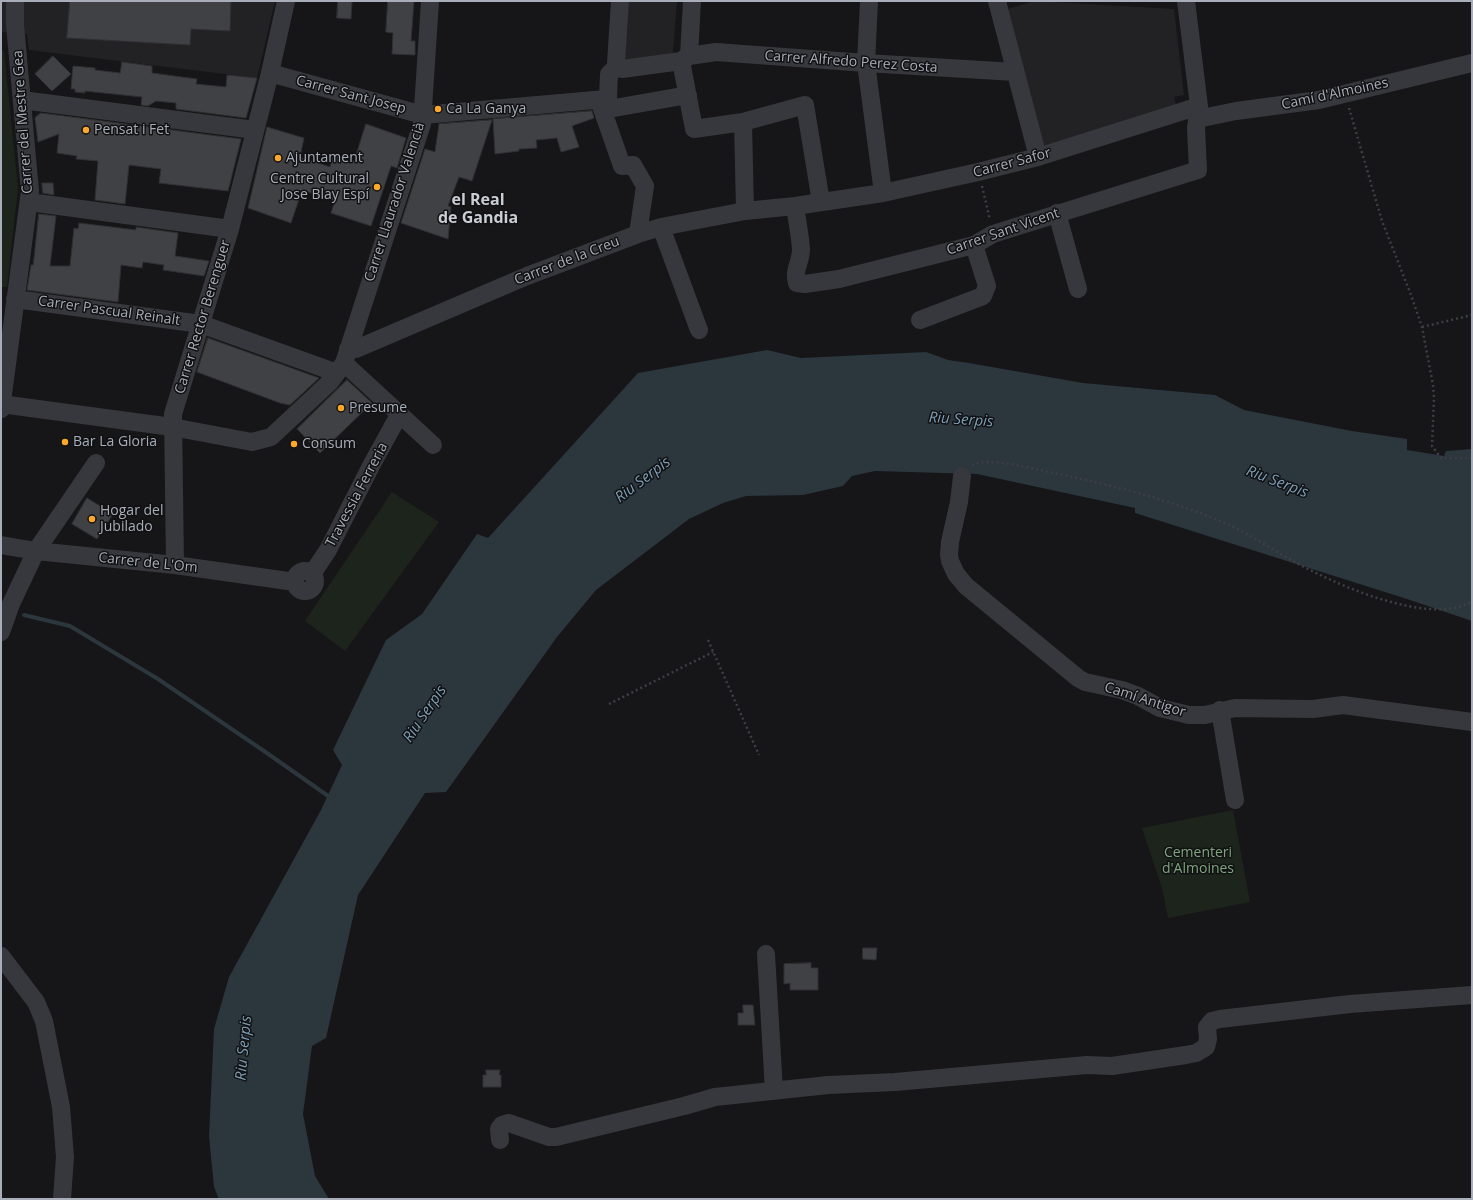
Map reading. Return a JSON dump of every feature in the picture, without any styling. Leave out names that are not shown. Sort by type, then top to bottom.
[{"type":"street","name":"Carrer del Mestre Gea","points":[[1,406],[29,202],[30,182],[22,100],[9,42],[15,1]]},
{"type":"street","name":"Carrer Rector Berenguer","points":[[175,565],[173,414],[202,324],[230,229],[270,73],[286,1]]},
{"type":"street","name":"Carrer Llaurador Valencià","points":[[343,362],[422,124],[430,1]]},
{"type":"street","points":[[620,1],[616,63],[618,66],[610,74],[608,98],[601,105],[622,166],[633,165],[645,186],[638,234]]},
{"type":"street","points":[[692,1],[685,58],[688,95],[694,129],[743,122],[805,105],[821,202]]},
{"type":"street","points":[[869,1],[866,63],[883,193]]},
{"type":"street","points":[[997,1],[1038,157]]},
{"type":"street","points":[[1186,1],[1198,112]]},
{"type":"street","name":"Carrer Alfredo Perez Costa","points":[[618,66],[622,69],[716,52],[1015,72]]},
{"type":"street","name":"Camí d'Almoines","points":[[1198,112],[1236,111],[1319,100],[1472,63]]},
{"type":"street","name":"Carrer Sant Josep","points":[[270,73],[423,115],[601,105],[688,95]]},
{"type":"street","points":[[22,100],[255,130]]},
{"type":"street","name":"Carrer Safor","points":[[795,206],[883,193],[978,172],[1038,157],[1198,112]]},
{"type":"street","name":"Carrer Sant Vicent","points":[[795,206],[800,249],[799,261],[795,275],[797,283],[805,284],[839,279],[974,245],[993,234],[1198,170],[1196,128],[1198,112]]},
{"type":"street","points":[[743,122],[745,211]]},
{"type":"street","points":[[29,202],[230,229]]},
{"type":"street","name":"Carrer de la Creu","points":[[343,362],[356,349],[527,276],[638,234],[661,227],[745,211],[795,206]]},
{"type":"street","points":[[1057,213],[1078,289]]},
{"type":"street","points":[[661,227],[699,330]]},
{"type":"street","points":[[920,320],[983,296],[987,286],[974,245]]},
{"type":"street","name":"Carrer Pascual Reinalt","points":[[15,299],[202,324],[343,362]]},
{"type":"street","points":[[1,406],[172,427],[252,442],[271,437],[327,385],[343,362],[433,445]]},
{"type":"street","name":"Travessia Ferreria","points":[[295,582],[298,574],[305,571],[312,574],[328,550],[399,415]]},
{"type":"street","points":[[1,632],[11,604],[36,551],[96,463]]},
{"type":"street","name":"Camí Antigor","points":[[962,476],[959,502],[950,542],[949,555],[956,574],[966,586],[1078,678],[1085,682],[1122,690],[1138,696],[1160,708],[1181,714],[1205,714],[1235,708],[1313,709],[1343,705],[1472,722]]},
{"type":"street","name":"Carrer de L'Om","points":[[1,544],[36,551],[175,565],[295,582]]},
{"type":"street","points":[[1220,710],[1235,800]]},
{"type":"street","points":[[766,954],[774,1091]]},
{"type":"street","points":[[1,956],[36,1002],[44,1021],[61,1107],[65,1157],[59,1197]]},
{"type":"street","points":[[500,1140],[499,1129],[505,1123],[550,1137],[556,1137],[715,1097],[828,1085],[895,1082],[1078,1066],[1124,1064],[1186,1055],[1201,1051],[1206,1047],[1208,1044],[1206,1027],[1212,1021],[1220,1019],[1350,1004],[1472,995]]},
{"type":"path","points":[[1345,94],[1371,188],[1422,327],[1433,385],[1434,398],[1432,446],[1441,458],[1472,458]]},
{"type":"path","points":[[978,172],[993,234]]},
{"type":"path","points":[[1422,327],[1472,315]]},
{"type":"path","points":[[962,476],[963,470],[966,467],[976,463],[989,462],[1019,466],[1130,491],[1188,508],[1220,521],[1308,569],[1358,592],[1395,603],[1446,610],[1466,605],[1472,601]]},
{"type":"path","points":[[708,640],[759,755]]},
{"type":"path","points":[[609,704],[713,652]]},
{"type":"shaded area","points":[[1,1],[275,1],[257,78],[29,50],[27,34],[1,32]]},
{"type":"shaded area","points":[[628,1],[677,1],[673,52],[670,57],[630,63],[624,58]]},
{"type":"shaded area","points":[[1034,1],[1174,9],[1184,95],[1174,97],[1176,104],[1045,151],[1008,9]]},
{"type":"green space","points":[[1,51],[4,51],[18,188],[7,287],[1,287]]},
{"type":"green space","points":[[392,492],[439,522],[345,651],[305,621]]},
{"type":"green space","name":"Cementeri d'Almoines","points":[[1233,810],[1250,902],[1168,918],[1162,888],[1142,828]]},
{"type":"water","name":"Riu Serpis","points":[[767,350],[801,358],[926,352],[948,360],[1083,383],[1215,395],[1244,410],[1352,431],[1407,439],[1407,450],[1444,456],[1446,451],[1472,449],[1472,621],[1135,513],[1135,508],[977,474],[875,471],[852,476],[843,486],[803,495],[746,496],[723,503],[689,519],[596,590],[557,637],[446,792],[425,793],[358,895],[326,1038],[312,1046],[303,1114],[315,1176],[329,1199],[219,1199],[214,1187],[209,1136],[214,1029],[229,977],[321,810],[342,765],[333,750],[386,640],[422,614],[477,534],[488,538],[638,373]]},
{"type":"building","points":[[70,1],[231,1],[230,31],[191,29],[190,45],[67,38]]},
{"type":"building","points":[[338,1],[352,1],[351,19],[337,18]]},
{"type":"building","points":[[388,1],[414,1],[411,41],[415,41],[415,55],[392,54],[393,33],[386,32]]},
{"type":"building","points":[[53,56],[71,74],[52,91],[35,74]]},
{"type":"building","points":[[122,62],[152,66],[152,73],[197,79],[196,84],[226,87],[227,75],[257,78],[246,118],[176,109],[176,103],[156,101],[148,106],[141,105],[142,97],[85,91],[85,93],[75,92],[75,89],[71,89],[73,66],[95,68],[95,70],[120,73]]},
{"type":"building","points":[[592,111],[594,118],[572,126],[579,147],[561,152],[557,138],[536,140],[537,148],[519,149],[519,151],[495,154],[493,119]]},
{"type":"building","points":[[41,113],[241,139],[228,191],[159,183],[161,169],[129,165],[125,204],[95,200],[98,161],[76,159],[77,156],[57,153],[59,134],[38,142],[35,118]]},
{"type":"building","points":[[492,120],[472,181],[459,177],[448,206],[451,207],[448,239],[401,223],[425,149],[435,152],[439,124]]},
{"type":"building","points":[[366,124],[406,138],[397,168],[391,166],[371,226],[331,213],[335,201],[302,190],[291,223],[248,208],[267,127],[304,138],[300,157],[330,167],[334,154],[354,161]]},
{"type":"building","points":[[42,183],[53,183],[54,195],[43,193]]},
{"type":"building","points":[[39,214],[56,216],[50,266],[70,266],[74,228],[78,229],[79,223],[136,230],[136,227],[178,233],[175,256],[209,261],[204,276],[163,270],[164,265],[143,262],[142,268],[121,265],[118,302],[27,290],[31,265],[33,265]]},
{"type":"building","points":[[208,338],[319,378],[290,405],[280,403],[197,372]]},
{"type":"building","points":[[347,380],[372,403],[320,453],[297,429]]},
{"type":"building","name":"Hogar del Jubilado","points":[[87,498],[113,514],[97,539],[72,524]]},
{"type":"building","points":[[863,948],[877,948],[876,960],[863,959]]},
{"type":"building","points":[[811,963],[811,968],[818,968],[818,990],[790,990],[790,983],[784,984],[784,964]]},
{"type":"building","points":[[743,1005],[753,1005],[755,1025],[738,1025],[738,1013],[743,1013]]},
{"type":"building","points":[[486,1070],[500,1070],[499,1075],[501,1075],[501,1087],[483,1087],[483,1075],[486,1075]]},
{"type":"waterway","points":[[24,615],[70,626],[158,679],[331,798]]},
{"type":"place","name":"Ca La Ganya","points":[[438,109]]},
{"type":"place","name":"Pensat i Fet","points":[[86,130]]},
{"type":"place","name":"Ajuntament","points":[[278,158]]},
{"type":"place","name":"Centre Cultural Jose Blay Espí","points":[[377,187]]},
{"type":"place","name":"Presume","points":[[341,408]]},
{"type":"place","name":"Bar La Gloria","points":[[65,442]]},
{"type":"place","name":"Consum","points":[[294,444]]},
{"type":"place","name":"Hogar del Jubilado","points":[[92,519]]},
{"type":"district","name":"el Real de Gandia","points":[[478,209]]}]
